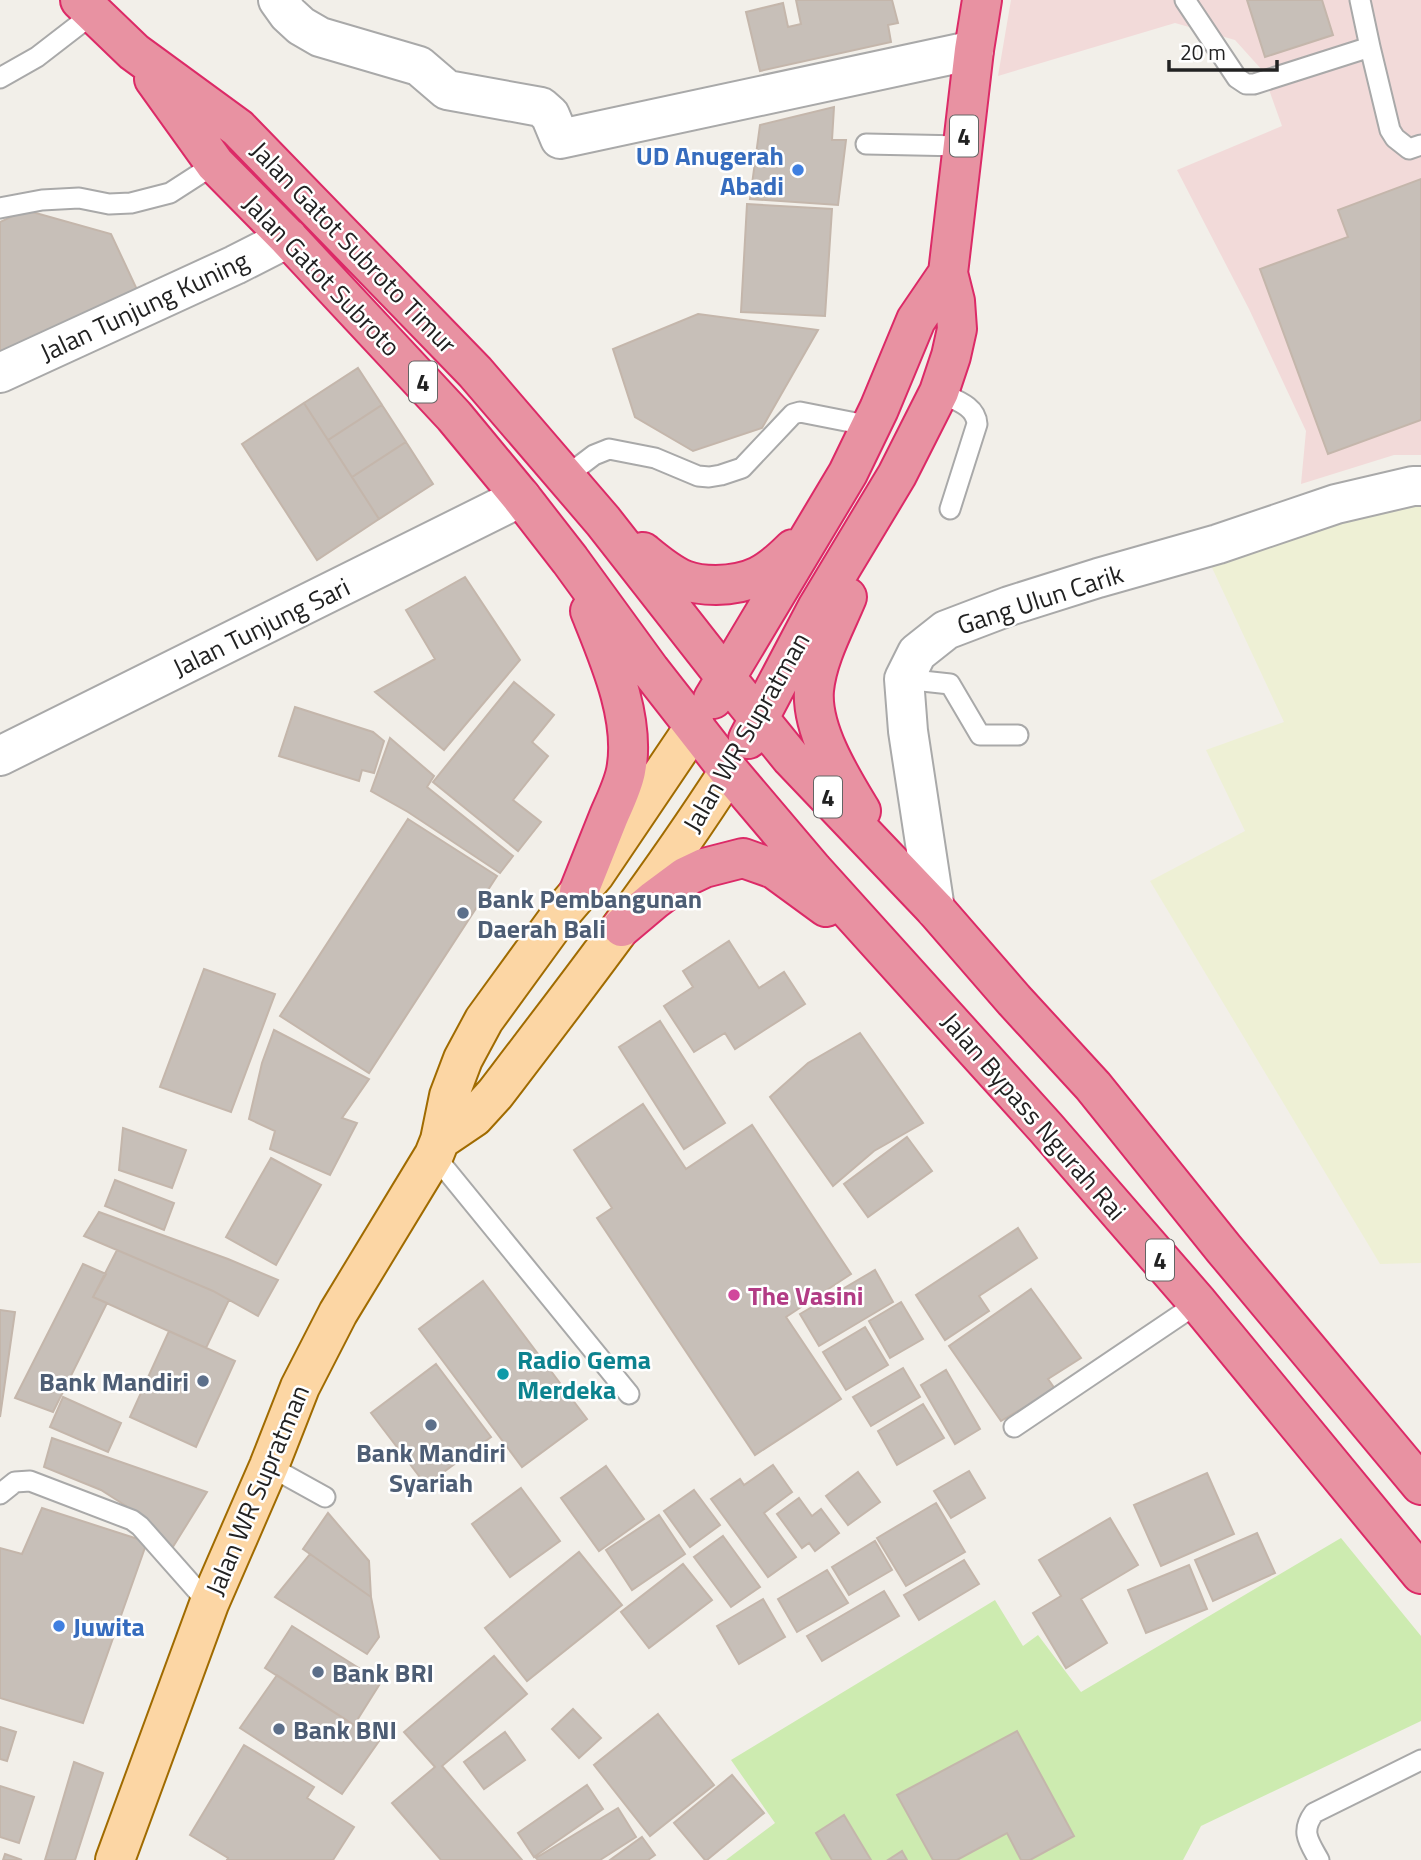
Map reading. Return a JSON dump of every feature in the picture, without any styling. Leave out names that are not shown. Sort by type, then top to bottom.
[{"type":"highway","name":"Jalan WR Supratman","points":[[729,771],[817,608],[897,475],[939,392],[951,356],[957,329],[955,302],[948,273],[982,0]]},
{"type":"highway","name":"Jalan Gatot Subroto Timur","points":[[87,6],[134,52],[238,128],[475,372],[603,520]]},
{"type":"highway","name":"Jalan Gatot Subroto","points":[[134,52],[215,164],[288,237],[454,416],[522,498],[695,726]]},
{"type":"highway","name":"Jalan WR Supratman","points":[[695,726],[848,473],[916,320],[948,273]]},
{"type":"highway","name":"4","points":[[875,512],[848,596],[820,665],[814,691],[820,729],[841,778],[900,872]]},
{"type":"highway","name":"4","points":[[603,520],[674,575],[703,585],[732,585],[753,580],[776,566],[815,528]]},
{"type":"highway","name":"4","points":[[603,520],[791,758],[935,909],[1093,1086],[1224,1249],[1421,1485]]},
{"type":"highway","points":[[570,560],[606,651],[622,705],[628,742],[625,775],[579,891]]},
{"type":"highway","name":"Jalan Bypass Ngurah Rai","points":[[695,726],[729,771],[813,870],[1046,1128],[1198,1303],[1421,1574]]},
{"type":"highway","points":[[622,928],[685,877],[704,868],[743,858],[774,870],[890,953]]},
{"type":"main road","name":"Jalan WR Supratman","points":[[115,1860],[209,1604],[300,1387],[338,1313],[437,1147],[449,1096],[463,1059],[484,1020],[579,891],[595,874],[695,726]]},
{"type":"main road","name":"Jalan WR Supratman","points":[[437,1147],[474,1117],[495,1094],[622,928],[729,771]]},
{"type":"street","points":[[278,0],[301,26],[320,37],[419,66],[447,90],[541,107],[550,115],[560,139],[974,50]]},
{"type":"street","name":"Jalan Tunjung Kuning","points":[[0,373],[235,265],[288,237]]},
{"type":"street","name":"Gang Ulun Carik","points":[[904,679],[917,653],[946,630],[971,620],[1098,578],[1218,544],[1336,504],[1421,486]]},
{"type":"street","name":"Jalan Tunjung Sari","points":[[0,756],[522,498]]},
{"type":"street","points":[[904,679],[908,731],[935,909]]},
{"type":"lane","points":[[1185,0],[1237,78],[1246,84],[1254,84],[1370,47]]},
{"type":"lane","points":[[1360,0],[1390,130],[1395,138],[1409,149],[1421,145]]},
{"type":"lane","points":[[0,78],[37,57],[87,6]]},
{"type":"lane","points":[[866,144],[963,146]]},
{"type":"lane","points":[[0,208],[42,200],[79,198],[109,204],[131,203],[170,193],[215,164]]},
{"type":"lane","points":[[939,392],[973,410],[977,418],[950,509]]},
{"type":"lane","points":[[565,477],[594,455],[609,449],[655,458],[698,476],[721,475],[742,468],[793,414],[800,412],[871,426]]},
{"type":"lane","points":[[904,679],[950,684],[980,735],[1018,735]]},
{"type":"lane","points":[[437,1147],[629,1394]]},
{"type":"lane","points":[[1014,1427],[1198,1303]]},
{"type":"lane","points":[[269,1466],[325,1497]]},
{"type":"lane","points":[[0,1494],[15,1482],[30,1481],[132,1520],[149,1535],[209,1604]]},
{"type":"lane","points":[[1319,1860],[1306,1831],[1307,1822],[1314,1813],[1421,1760]]},
{"type":"shaded area","points":[[1011,0],[1421,0],[1421,455],[1394,455],[1301,484],[1306,431],[1249,309],[1177,170],[1282,126],[1262,70],[1235,40],[1175,23],[998,76]]},
{"type":"green space","points":[[1421,493],[1421,1263],[1380,1264],[1150,881],[1245,831],[1206,750],[1284,722],[1207,557]]},
{"type":"green space","points":[[1341,1538],[1421,1636],[1421,1721],[1201,1826],[1183,1860],[726,1860],[775,1823],[731,1760],[995,1600],[1023,1646],[1038,1635],[1081,1692]]},
{"type":"building","points":[[796,0],[892,0],[898,23],[888,25],[891,42],[760,71],[746,12],[783,3],[788,27],[801,24]]},
{"type":"building","points":[[1247,0],[1322,0],[1333,35],[1265,57]]},
{"type":"building","name":"UD Anugerah Abadi","points":[[834,107],[832,140],[846,140],[838,205],[750,199],[760,125]]},
{"type":"building","points":[[1421,179],[1421,420],[1328,454],[1260,269],[1348,237],[1338,210]]},
{"type":"building","points":[[747,204],[832,209],[825,316],[741,312]]},
{"type":"building","points":[[25,210],[111,234],[140,296],[0,362],[0,222]]},
{"type":"building","points":[[698,314],[818,330],[762,428],[693,451],[635,417],[613,349]]},
{"type":"building","points":[[358,368],[382,405],[328,440],[304,403]]},
{"type":"building","points":[[304,403],[379,519],[317,560],[242,444]]},
{"type":"building","points":[[382,405],[406,442],[352,477],[328,440]]},
{"type":"building","points":[[406,442],[433,484],[379,519],[352,477]]},
{"type":"building","points":[[465,577],[520,660],[444,750],[375,692],[435,659],[406,610]]},
{"type":"building","points":[[514,682],[554,715],[532,742],[548,756],[513,800],[541,822],[518,851],[433,782]]},
{"type":"building","points":[[295,707],[373,732],[384,741],[374,773],[362,770],[359,781],[279,756]]},
{"type":"building","points":[[390,738],[434,776],[427,787],[513,856],[500,873],[408,812],[371,791]]},
{"type":"building","points":[[408,819],[497,876],[369,1073],[280,1016]]},
{"type":"building","points":[[729,941],[759,988],[784,972],[805,1004],[735,1049],[725,1033],[694,1052],[664,1006],[693,987],[683,971]]},
{"type":"building","points":[[204,969],[275,994],[231,1112],[160,1087]]},
{"type":"building","points":[[660,1021],[725,1123],[684,1149],[619,1047]]},
{"type":"building","points":[[274,1030],[369,1079],[342,1118],[357,1123],[330,1175],[270,1149],[275,1131],[249,1119],[262,1063]]},
{"type":"building","points":[[860,1033],[923,1123],[874,1151],[833,1186],[770,1097],[808,1063]]},
{"type":"building","name":"The Vasini","points":[[643,1104],[686,1169],[752,1125],[851,1274],[786,1317],[841,1399],[755,1455],[597,1218],[612,1208],[574,1150]]},
{"type":"building","points":[[123,1128],[186,1150],[172,1188],[119,1170]]},
{"type":"building","points":[[907,1137],[932,1171],[868,1217],[844,1184]]},
{"type":"building","points":[[271,1158],[321,1185],[276,1265],[226,1237]]},
{"type":"building","points":[[115,1180],[174,1203],[164,1230],[105,1206]]},
{"type":"building","points":[[99,1212],[278,1280],[258,1316],[213,1291],[84,1236]]},
{"type":"building","points":[[1018,1228],[1037,1258],[979,1296],[989,1311],[945,1340],[916,1295]]},
{"type":"building","points":[[117,1250],[229,1300],[206,1348],[93,1297]]},
{"type":"building","points":[[83,1264],[106,1274],[93,1297],[107,1303],[53,1412],[15,1398]]},
{"type":"building","points":[[875,1270],[893,1302],[819,1346],[800,1314]]},
{"type":"building","name":"Radio Gema Merdeka","points":[[483,1281],[587,1419],[522,1467],[419,1329]]},
{"type":"building","points":[[1031,1289],[1081,1358],[1048,1379],[1055,1389],[1001,1421],[949,1346]]},
{"type":"building","points":[[901,1302],[923,1339],[890,1358],[869,1321]]},
{"type":"building","points":[[0,1310],[15,1312],[0,1417]]},
{"type":"building","points":[[865,1327],[888,1365],[846,1390],[823,1352]]},
{"type":"building","points":[[169,1331],[235,1361],[196,1447],[130,1417]]},
{"type":"building","name":"Bank Mandiri Syariah","points":[[436,1364],[491,1437],[426,1485],[371,1413]]},
{"type":"building","points":[[903,1368],[920,1397],[871,1426],[853,1397]]},
{"type":"building","points":[[946,1370],[980,1429],[955,1444],[921,1385]]},
{"type":"building","points":[[63,1397],[121,1423],[108,1452],[50,1427]]},
{"type":"building","points":[[923,1404],[944,1438],[897,1465],[878,1431]]},
{"type":"building","points":[[52,1438],[207,1492],[171,1550],[126,1506],[101,1490],[44,1467]]},
{"type":"building","points":[[773,1465],[792,1492],[764,1513],[796,1557],[768,1577],[711,1499],[740,1479],[744,1485]]},
{"type":"building","points":[[606,1466],[644,1519],[599,1551],[561,1498]]},
{"type":"building","points":[[969,1471],[985,1498],[951,1518],[934,1491]]},
{"type":"building","points":[[858,1472],[880,1502],[848,1525],[826,1496]]},
{"type":"building","points":[[1207,1473],[1234,1534],[1161,1566],[1134,1505]]},
{"type":"building","points":[[521,1488],[560,1541],[510,1577],[472,1524]]},
{"type":"building","points":[[694,1490],[720,1525],[690,1547],[664,1511]]},
{"type":"building","points":[[799,1498],[812,1516],[821,1509],[839,1533],[815,1551],[809,1543],[802,1548],[777,1514]]},
{"type":"building","points":[[936,1503],[965,1552],[906,1586],[877,1538]]},
{"type":"building","name":"Juwita","points":[[42,1508],[147,1542],[83,1723],[0,1698],[0,1548],[22,1554]]},
{"type":"building","points":[[328,1513],[369,1561],[371,1597],[303,1549]]},
{"type":"building","points":[[659,1515],[685,1554],[632,1590],[606,1550]]},
{"type":"building","points":[[1110,1518],[1138,1565],[1081,1599],[1107,1643],[1066,1668],[1033,1613],[1061,1596],[1039,1560]]},
{"type":"building","points":[[1257,1533],[1275,1573],[1213,1601],[1195,1560]]},
{"type":"building","points":[[723,1536],[760,1587],[731,1607],[694,1557]]},
{"type":"building","points":[[875,1541],[892,1570],[849,1595],[832,1567]]},
{"type":"building","points":[[579,1552],[622,1605],[527,1681],[485,1628]]},
{"type":"building","points":[[310,1554],[371,1597],[379,1637],[367,1654],[275,1597]]},
{"type":"building","points":[[964,1560],[979,1584],[919,1620],[904,1595]]},
{"type":"building","points":[[683,1564],[712,1600],[649,1648],[621,1612]]},
{"type":"building","points":[[1189,1565],[1207,1609],[1146,1633],[1128,1590]]},
{"type":"building","points":[[827,1570],[848,1603],[797,1632],[778,1599]]},
{"type":"building","points":[[884,1591],[899,1616],[822,1661],[807,1636]]},
{"type":"building","points":[[763,1599],[785,1637],[739,1664],[717,1626]]},
{"type":"building","name":"Bank BRI","points":[[292,1626],[381,1682],[354,1725],[265,1668]]},
{"type":"building","points":[[494,1656],[527,1694],[442,1766],[522,1860],[441,1860],[392,1803],[435,1767],[404,1732]]},
{"type":"building","points":[[277,1675],[379,1741],[342,1794],[240,1728]]},
{"type":"building","points":[[573,1709],[601,1738],[579,1758],[552,1729]]},
{"type":"building","points":[[658,1714],[714,1785],[650,1836],[594,1765]]},
{"type":"building","points":[[0,1727],[16,1732],[7,1761],[0,1759]]},
{"type":"building","points":[[1017,1731],[1074,1836],[1030,1860],[1021,1860],[1007,1833],[957,1860],[933,1860],[897,1795]]},
{"type":"building","points":[[505,1732],[525,1760],[484,1789],[464,1762]]},
{"type":"building","points":[[244,1745],[314,1787],[307,1798],[354,1827],[333,1860],[227,1860],[228,1858],[190,1835]]},
{"type":"building","points":[[74,1762],[103,1773],[75,1860],[45,1860]]},
{"type":"building","points":[[732,1775],[764,1813],[705,1860],[674,1823]]},
{"type":"building","points":[[587,1785],[603,1809],[534,1857],[518,1833]]},
{"type":"building","points":[[0,1786],[34,1797],[19,1843],[0,1837]]},
{"type":"building","points":[[618,1808],[636,1837],[600,1860],[536,1858]]},
{"type":"building","points":[[844,1815],[871,1860],[832,1860],[816,1833]]},
{"type":"building","points":[[642,1837],[655,1855],[648,1860],[610,1860]]},
{"type":"building","points":[[902,1851],[907,1860],[888,1860]]},
{"type":"building","points":[[5,1854],[22,1860],[3,1860]]},
{"type":"place","name":"UD Anugerah Abadi","points":[[798,170]]},
{"type":"place","name":"Bank Pembangunan Daerah Bali","points":[[463,913]]},
{"type":"place","name":"The Vasini","points":[[734,1295]]},
{"type":"place","name":"Radio Gema Merdeka","points":[[503,1374]]},
{"type":"place","name":"Bank Mandiri","points":[[203,1381]]},
{"type":"place","name":"Bank Mandiri Syariah","points":[[431,1425]]},
{"type":"place","name":"Juwita","points":[[59,1626]]},
{"type":"place","name":"Bank BRI","points":[[318,1672]]},
{"type":"place","name":"Bank BNI","points":[[279,1729]]}]
